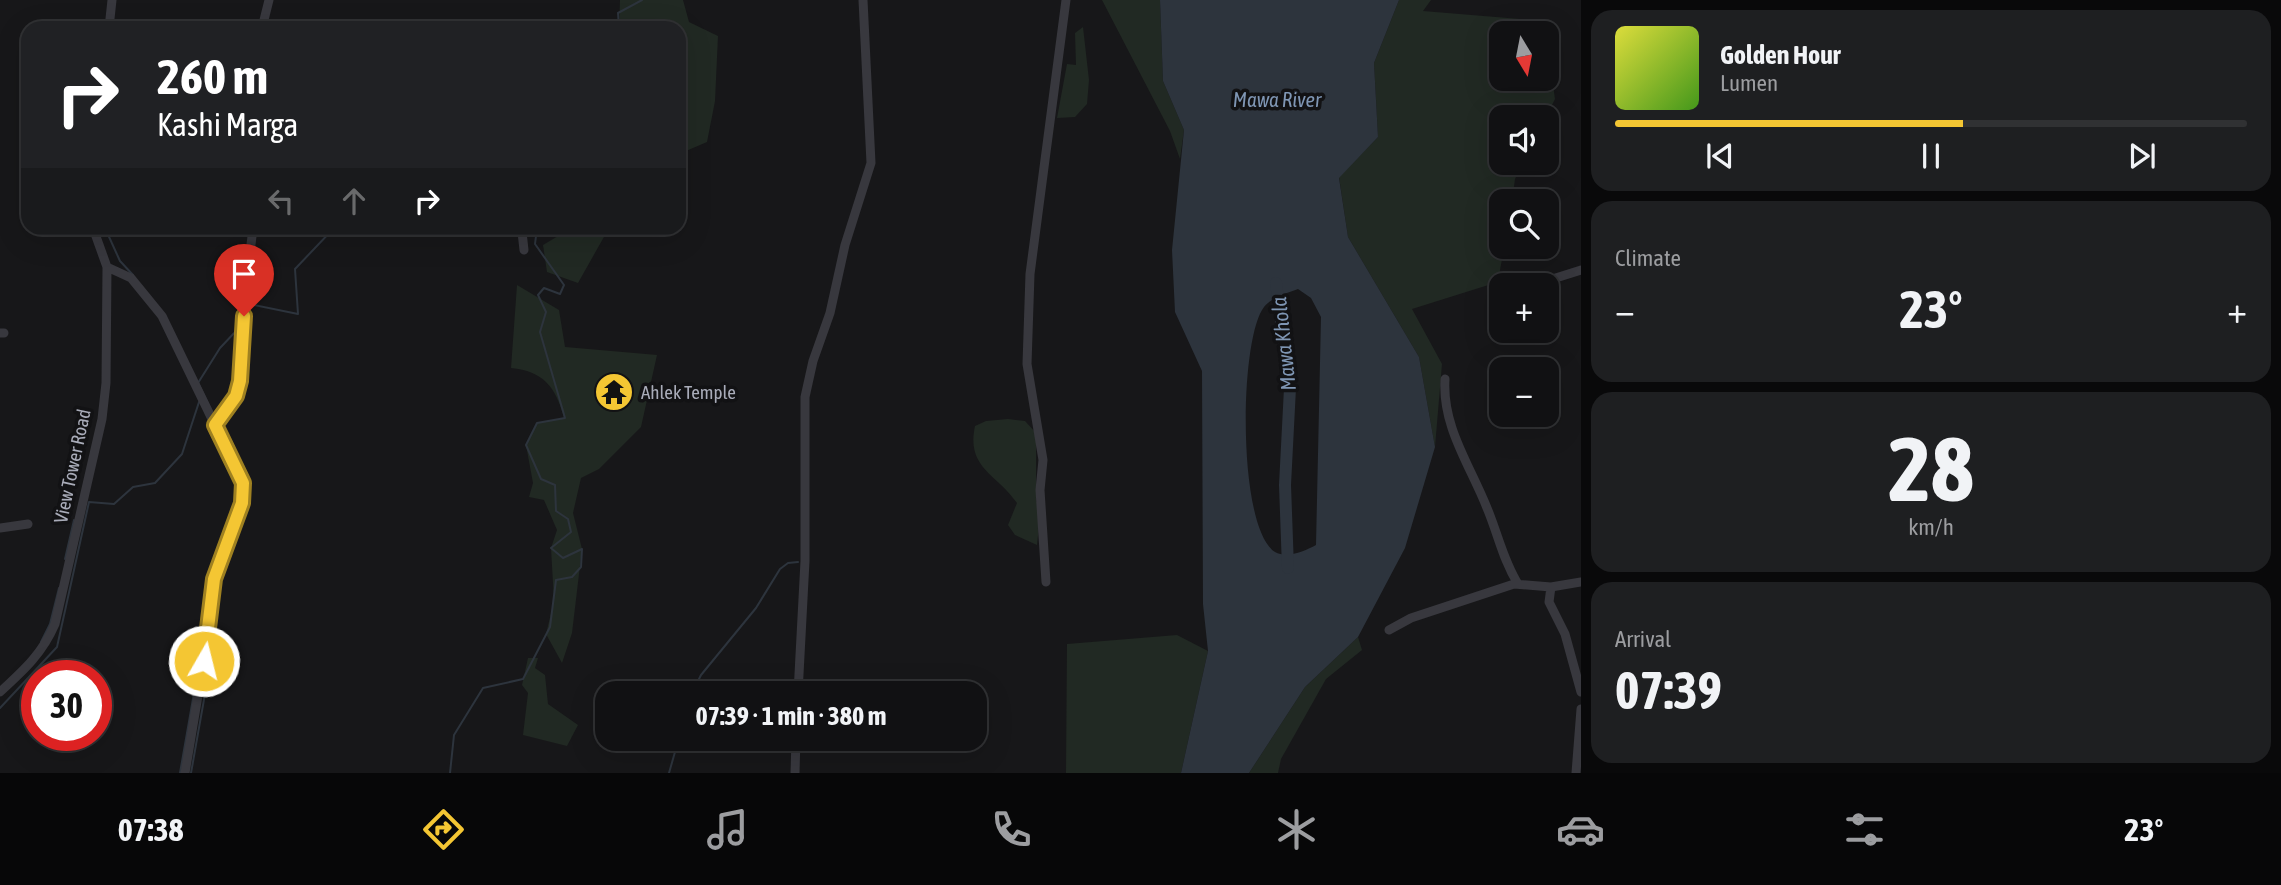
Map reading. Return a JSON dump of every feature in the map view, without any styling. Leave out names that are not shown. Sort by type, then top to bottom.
[{"type":"street","points":[[110,21],[112,0]]},
{"type":"street","points":[[264,21],[269,0]]},
{"type":"street","points":[[799,681],[804,608],[805,397],[813,361],[830,313],[845,245],[871,163],[863,0]]},
{"type":"street","points":[[1046,582],[1041,490],[1043,460],[1027,365],[1030,274],[1066,0]]},
{"type":"street","name":"View Tower Road","points":[[0,692],[32,664],[47,644],[59,610],[102,419],[106,383],[107,267],[96,235]]},
{"type":"street","points":[[215,425],[236,396],[240,381],[252,235]]},
{"type":"street","points":[[522,235],[524,250]]},
{"type":"street","points":[[107,267],[131,278],[162,316],[243,483],[242,503],[214,579],[207,642],[185,773]]},
{"type":"street","points":[[1559,277],[1581,270]]},
{"type":"street","points":[[1445,379],[1444,402],[1449,423],[1489,512],[1506,565],[1517,584]]},
{"type":"street","points":[[0,528],[28,524]]},
{"type":"street","points":[[1389,630],[1411,618],[1517,584],[1551,587],[1581,582]]},
{"type":"street","points":[[1551,587],[1549,601],[1565,634],[1581,692]]},
{"type":"street","points":[[1576,773],[1581,709]]},
{"type":"street","points":[[795,773],[796,751]]},
{"type":"shaded area","points":[[620,0],[683,0],[689,22],[718,36],[715,101],[707,142],[686,151],[686,21],[619,21]]},
{"type":"shaded area","points":[[1102,0],[1160,0],[1163,81],[1184,130],[1180,159],[1170,131]]},
{"type":"shaded area","points":[[1399,0],[1431,0],[1423,11],[1544,21],[1489,21],[1489,91],[1554,91],[1555,99],[1552,105],[1489,105],[1489,175],[1517,175],[1514,189],[1489,189],[1489,259],[1502,259],[1500,273],[1489,273],[1489,285],[1412,309],[1442,364],[1435,447],[1419,357],[1348,237],[1339,177],[1378,137],[1374,63]]},
{"type":"shaded area","points":[[1083,27],[1089,80],[1087,104],[1075,117],[1057,118],[1067,64],[1076,65],[1075,33]]},
{"type":"shaded area","points":[[605,235],[578,283],[547,272],[543,245],[558,236]]},
{"type":"shaded area","points":[[517,285],[559,310],[565,347],[657,355],[641,427],[599,469],[581,478],[573,513],[582,549],[572,633],[562,663],[546,634],[554,601],[551,548],[557,530],[544,500],[529,497],[533,483],[526,445],[537,423],[564,418],[557,398],[546,382],[532,373],[511,368]]},
{"type":"shaded area","points":[[986,421],[1025,421],[1036,433],[1036,501],[1041,506],[1037,545],[1015,535],[1008,525],[1017,503],[985,469],[975,452],[975,426]]},
{"type":"shaded area","points":[[1177,635],[1208,651],[1181,773],[1066,773],[1067,644]]},
{"type":"shaded area","points":[[1358,637],[1362,650],[1326,679],[1281,759],[1278,773],[1249,773],[1305,687]]},
{"type":"shaded area","points":[[528,658],[538,658],[535,668],[545,675],[548,704],[578,725],[567,746],[523,735],[528,693],[522,685]]},
{"type":"water","name":"Mawa River","points":[[1160,0],[1399,0],[1374,63],[1378,137],[1339,178],[1348,237],[1419,357],[1435,447],[1405,548],[1358,637],[1305,687],[1249,773],[1181,773],[1208,651],[1203,604],[1202,371],[1175,312],[1172,250],[1184,130],[1163,81]],"holes":[[[1298,289],[1311,298],[1321,317],[1316,545],[1285,555],[1275,552],[1263,536],[1254,508],[1248,472],[1246,392],[1256,326],[1264,307],[1280,296]]]},
{"type":"waterway","points":[[619,21],[618,13],[642,0]]},
{"type":"waterway","points":[[108,235],[120,261],[133,275]]},
{"type":"waterway","points":[[249,304],[298,314],[295,269],[327,235]]},
{"type":"waterway","points":[[450,773],[454,735],[483,688],[523,679],[550,627],[556,580],[572,577],[581,567],[582,549],[563,558],[551,548],[571,532],[568,519],[556,511],[555,485],[541,479],[526,445],[537,423],[565,418],[540,332],[546,312],[538,295],[544,288],[560,294],[564,285],[535,244],[536,235]]},
{"type":"waterway","name":"Mawa Khola","points":[[1276,283],[1290,388],[1285,485],[1288,568]]},
{"type":"waterway","points":[[237,330],[240,354],[237,377],[215,418],[198,383],[220,348],[237,330]]},
{"type":"waterway","points":[[242,390],[247,374],[246,344]]},
{"type":"waterway","points":[[0,708],[57,647],[89,502],[114,504],[133,487],[155,483],[182,454],[199,402]]},
{"type":"waterway","points":[[221,424],[249,486],[247,496]]},
{"type":"waterway","points":[[210,578],[238,494]]},
{"type":"waterway","points":[[230,549],[244,508]]},
{"type":"waterway","points":[[65,559],[74,520]]},
{"type":"waterway","points":[[698,681],[756,608],[780,569],[788,563],[798,562]]},
{"type":"waterway","points":[[41,642],[50,624],[59,588]]},
{"type":"waterway","points":[[191,773],[214,643],[215,612]]},
{"type":"waterway","points":[[180,773],[201,653]]},
{"type":"waterway","points":[[669,773],[675,751]]},
{"type":"place","name":"Ahlek Temple","points":[[614,392]]},
{"type":"route","points":[[204,661],[214,579],[242,503],[243,483],[215,425],[236,396],[240,381],[244,316]]}]
